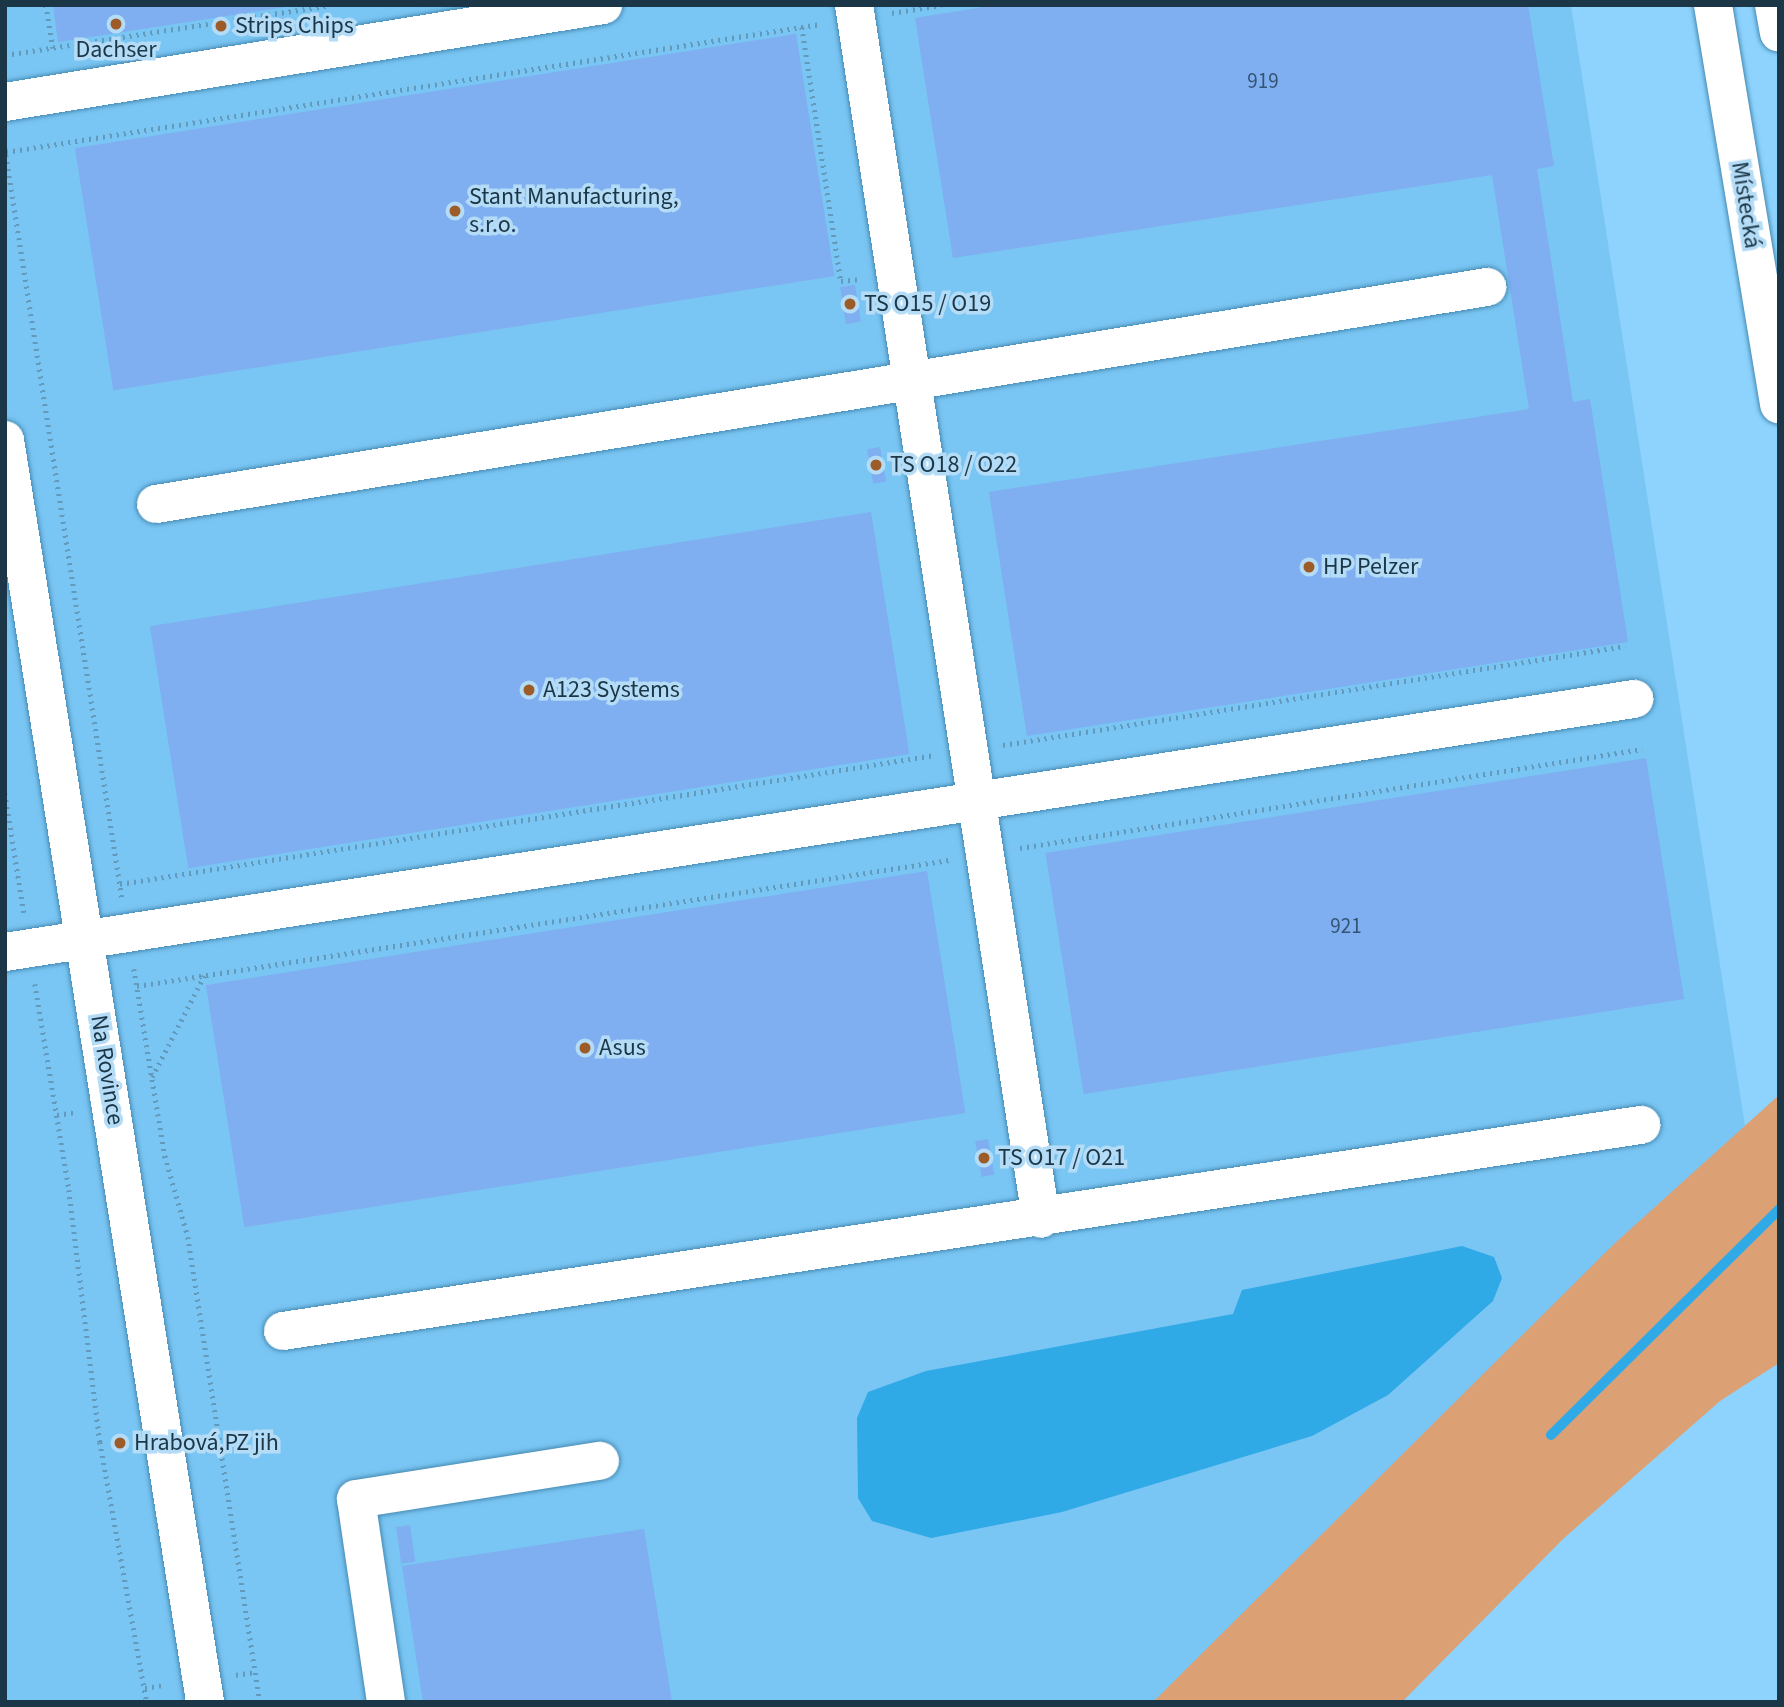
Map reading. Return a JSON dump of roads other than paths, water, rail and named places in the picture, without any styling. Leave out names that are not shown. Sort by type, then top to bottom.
[{"type":"main road","points":[[5,102],[603,5]]},
{"type":"main road","name":"Místecká","points":[[1713,5],[1779,405]]},
{"type":"main road","points":[[1774,5],[1779,33]]},
{"type":"main road","points":[[855,12],[1041,1219]]},
{"type":"main road","points":[[156,504],[1487,287]]},
{"type":"main road","name":"Na Rovince","points":[[5,440],[12,528],[86,938],[205,1702]]},
{"type":"main road","points":[[18,950],[1634,699]]},
{"type":"main road","points":[[283,1331],[1041,1219],[1641,1125]]},
{"type":"main road","points":[[386,1702],[356,1499],[600,1461]]},
{"type":"waterway","points":[[1551,1435],[1779,1209]]},
{"type":"place","name":"Dachser","points":[[116,24]]},
{"type":"place","name":"Strips Chips","points":[[221,26]]},
{"type":"place","name":"Stant Manufacturing, s.r.o.","points":[[455,211]]},
{"type":"place","name":"TS O15 / O19","points":[[850,304]]},
{"type":"place","name":"TS O18 / O22","points":[[876,465]]},
{"type":"place","name":"HP Pelzer","points":[[1309,567]]},
{"type":"place","name":"A123 Systems","points":[[529,690]]},
{"type":"place","name":"Asus","points":[[585,1048]]},
{"type":"place","name":"TS O17 / O21","points":[[984,1158]]},
{"type":"place","name":"Hrabová,PZ jih","points":[[120,1443]]}]
